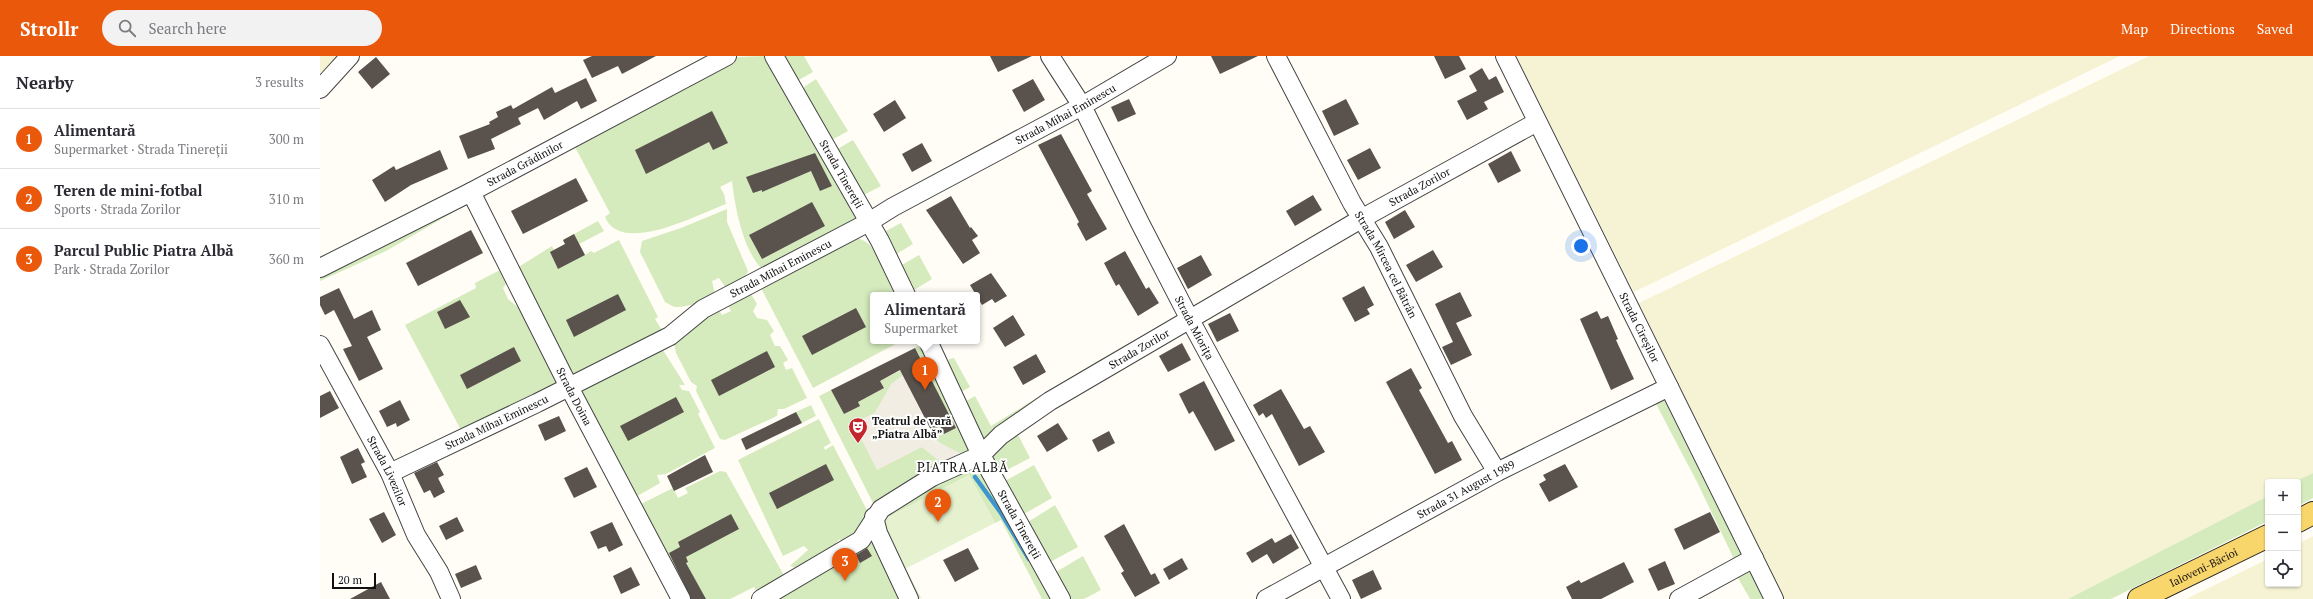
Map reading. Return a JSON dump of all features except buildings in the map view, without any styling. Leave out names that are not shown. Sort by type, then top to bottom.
[{"type":"main road","points":[[2301,520],[2313,514]]},
{"type":"main road","name":"Ialoveni-Băcioi","points":[[2139,599],[2265,537]]},
{"type":"street","points":[[320,89],[350,56]]},
{"type":"street","name":"Strada Grădinilor","points":[[320,268],[472,192],[727,56]]},
{"type":"street","name":"Strada Tinereţii","points":[[774,56],[869,222],[904,292]]},
{"type":"street","name":"Strada Mioriţa","points":[[1050,56],[1082,106],[1189,318],[1323,567],[1342,599]]},
{"type":"street","name":"Strada Mihai Eminescu","points":[[390,473],[569,387],[670,336],[703,309],[869,222],[893,207],[1082,106],[1167,56]]},
{"type":"street","name":"Strada Mircea cel Bătrân","points":[[1276,56],[1361,219],[1379,247],[1463,416],[1497,472]]},
{"type":"street","name":"Strada Cireşilor","points":[[1505,56],[1774,599]]},
{"type":"street","name":"Strada Zorilor","points":[[761,599],[861,540],[868,532],[874,517],[887,504],[932,477],[981,455],[1001,435],[1050,401],[1189,318],[1361,219],[1537,122]]},
{"type":"street","name":"Strada Doina","points":[[472,192],[569,387],[681,599]]},
{"type":"street","name":"Strada Tinereţii","points":[[929,344],[981,455],[1061,599]]},
{"type":"street","name":"Strada Livezilor","points":[[320,345],[390,473],[416,535],[439,572],[451,599]]},
{"type":"street","name":"Strada 31 August 1989","points":[[1266,599],[1497,472],[1670,387]]},
{"type":"street","points":[[874,517],[878,533],[909,599]]},
{"type":"street","points":[[1679,599],[1754,558]]},
{"type":"shaded area","points":[[320,56],[340,56],[320,78]]},
{"type":"shaded area","points":[[1516,56],[2120,56],[1634,292]]},
{"type":"shaded area","points":[[2149,56],[2313,56],[2313,473],[2300,479],[2265,479],[2265,498],[2068,599],[1783,599],[1639,303]]},
{"type":"shaded area","points":[[925,355],[937,379],[929,377],[909,388],[922,414],[919,416],[934,440],[966,456],[946,466],[922,447],[877,470],[853,423],[875,413],[891,384],[921,361]]},
{"type":"shaded area","points":[[2313,536],[2313,599],[2186,599],[2265,560],[2265,587],[2301,587],[2301,542]]},
{"type":"green space","points":[[764,56],[834,171],[835,183],[857,217],[854,222],[763,270],[756,262],[745,241],[735,204],[732,181],[720,187],[724,194],[726,204],[698,216],[661,229],[643,233],[627,233],[614,228],[605,217],[610,213],[575,147],[575,144],[737,57]]},
{"type":"green space","points":[[778,56],[804,56],[813,72],[797,81]]},
{"type":"green space","points":[[816,79],[848,131],[828,142],[802,93],[804,87]]},
{"type":"green space","points":[[853,140],[881,186],[860,197],[834,151]]},
{"type":"green space","points":[[464,206],[386,251],[320,281],[320,274]]},
{"type":"green space","points":[[727,209],[727,222],[748,271],[744,279],[726,288],[719,278],[712,281],[715,295],[696,304],[674,307],[665,302],[640,252],[642,241],[681,228]]},
{"type":"green space","points":[[598,221],[604,231],[579,244],[585,255],[591,251],[594,253],[619,240],[658,317],[655,319],[663,332],[578,373],[568,373],[517,268],[552,246],[554,250],[565,244],[563,240]]},
{"type":"green space","points":[[901,223],[913,244],[895,255],[885,234],[886,231]]},
{"type":"green space","points":[[857,238],[865,241],[872,247],[882,261],[895,292],[870,292],[870,344],[895,344],[813,388],[762,290],[763,286]]},
{"type":"green space","points":[[919,255],[932,279],[914,290],[910,288],[900,266]]},
{"type":"green space","points":[[502,269],[508,281],[503,288],[508,299],[520,309],[558,384],[462,432],[405,325],[476,288],[475,283]]},
{"type":"green space","points":[[751,294],[757,304],[753,311],[757,318],[767,320],[774,331],[770,335],[775,346],[780,346],[788,360],[783,363],[786,370],[792,368],[807,398],[784,409],[778,409],[777,416],[725,440],[720,439],[696,391],[697,386],[691,382],[676,353],[673,340],[718,309],[722,315],[731,311],[727,303],[734,303]]},
{"type":"green space","points":[[1176,317],[987,444],[961,404],[975,396],[991,426],[1099,360]]},
{"type":"green space","points":[[920,345],[925,355],[922,361],[883,399],[875,413],[854,423],[922,447],[946,466],[873,503],[819,396],[831,390],[844,414],[855,408],[852,403],[884,388],[880,381],[921,360],[915,348]]},
{"type":"green space","points":[[663,350],[685,385],[679,385],[682,390],[689,391],[700,412],[698,414],[715,448],[666,474],[657,475],[660,483],[634,498],[584,400],[586,398],[582,391]]},
{"type":"green space","points":[[954,358],[970,387],[957,394],[947,364],[949,359]]},
{"type":"green space","points":[[929,377],[937,379],[974,451],[966,456],[940,443],[928,432],[940,426],[944,434],[956,428]]},
{"type":"green space","points":[[1668,394],[1746,552],[1734,559],[1697,482],[1655,402]]},
{"type":"green space","points":[[811,405],[816,416],[802,423],[796,412]]},
{"type":"green space","points":[[819,419],[831,443],[824,447],[825,450],[833,445],[870,516],[844,546],[840,539],[836,543],[838,550],[803,570],[790,566],[808,550],[804,546],[783,556],[738,460]]},
{"type":"green space","points":[[1016,431],[1030,458],[1001,473],[997,472],[991,458],[992,453]]},
{"type":"green space","points":[[1034,465],[1052,498],[1024,514],[1005,481]]},
{"type":"green space","points":[[961,470],[978,474],[991,485],[1057,599],[1042,599],[1001,520],[995,523],[969,475],[881,521],[921,598],[914,599],[879,521],[884,514],[903,498],[940,478]]},
{"type":"green space","points":[[720,471],[726,472],[786,579],[759,596],[754,587],[730,599],[689,599],[639,505],[673,488],[678,498],[688,493],[685,488]]},
{"type":"green space","points":[[2313,473],[2313,498],[2301,504],[2301,479]]},
{"type":"green space","points":[[969,475],[995,523],[905,569],[881,521]]},
{"type":"green space","points":[[2265,498],[2265,522],[2111,599],[2068,599]]},
{"type":"green space","points":[[1055,505],[1078,547],[1052,561],[1047,561],[1028,522]]},
{"type":"green space","points":[[874,542],[903,599],[773,599],[866,546]]},
{"type":"green space","points":[[1083,556],[1101,590],[1084,599],[1068,599],[1056,576],[1056,572]]},
{"type":"green space","points":[[1755,569],[1769,599],[1750,599],[1738,578]]},
{"type":"waterway","points":[[975,477],[1001,513],[1029,559]]},
{"type":"place","name":"Alimentară","points":[[925,390]]},
{"type":"place","name":"Teatrul de vară „Piatra Albă”","points":[[858,444]]},
{"type":"place","name":"Teren de mini-fotbal","points":[[938,522]]},
{"type":"place","name":"Parcul Public Piatra Albă","points":[[845,581]]},
{"type":"district","name":"PIATRA ALBĂ","points":[[963,467]]}]
